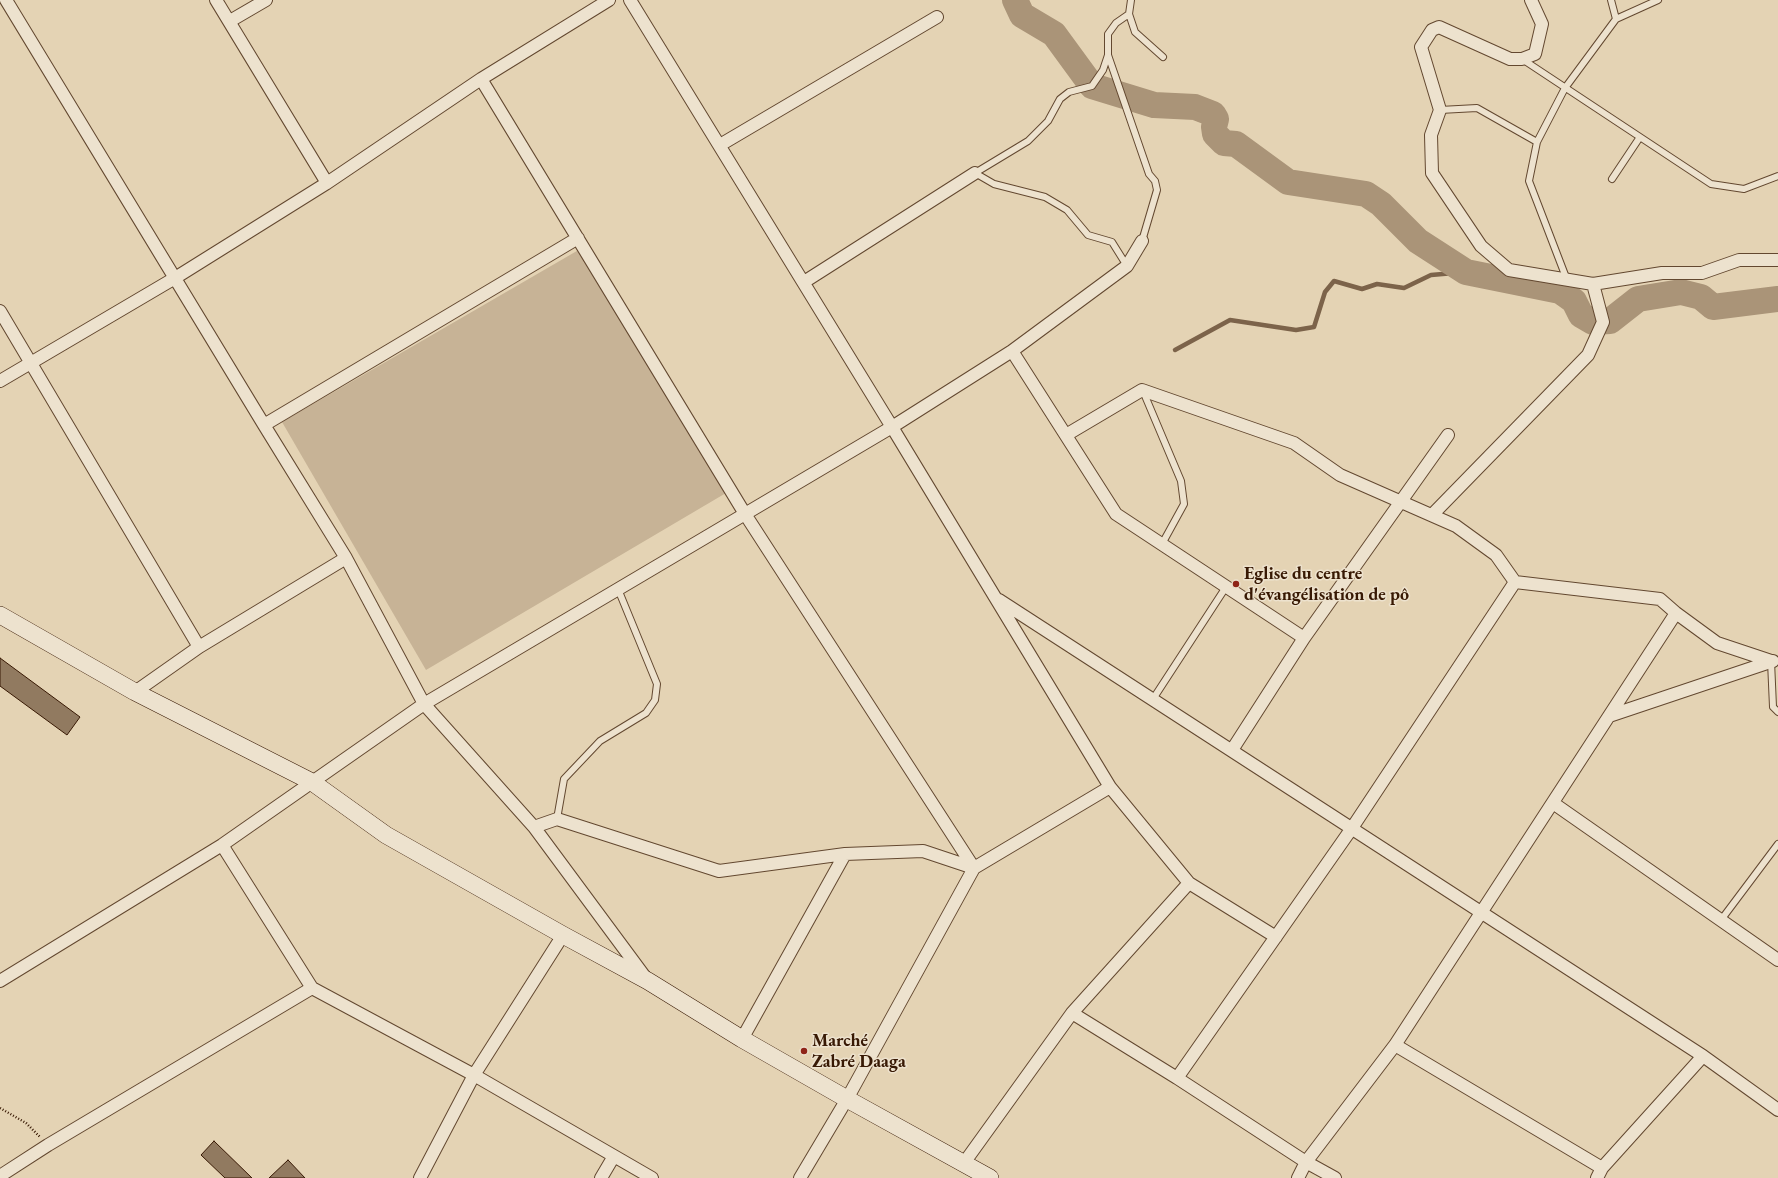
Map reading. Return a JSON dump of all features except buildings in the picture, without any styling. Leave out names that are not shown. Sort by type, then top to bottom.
[{"type":"main road","points":[[0,615],[135,692],[312,782],[386,835],[648,981],[742,1039],[990,1178]]},
{"type":"street","points":[[6,0],[346,558],[424,704],[534,826],[648,981]]},
{"type":"street","points":[[216,0],[327,183]]},
{"type":"street","points":[[230,21],[266,0]]},
{"type":"street","points":[[0,381],[174,278],[327,183],[481,79],[609,0]]},
{"type":"street","points":[[630,0],[804,282],[1110,787],[1189,883],[1276,937]]},
{"type":"street","points":[[1531,0],[1542,24],[1535,54],[1522,59],[1510,59],[1439,27],[1432,30],[1421,47],[1440,110],[1431,135],[1432,173],[1481,246],[1509,270],[1567,281],[1593,284],[1662,273],[1702,273],[1739,260],[1778,260]]},
{"type":"street","points":[[720,145],[937,17]]},
{"type":"street","points":[[481,79],[745,514],[974,868]]},
{"type":"street","points":[[804,282],[976,173]]},
{"type":"street","points":[[264,425],[578,238]]},
{"type":"street","points":[[0,981],[222,845],[424,704],[892,427],[1012,351],[1128,266],[1142,241]]},
{"type":"street","points":[[1432,515],[1588,355],[1603,322],[1593,284]]},
{"type":"street","points":[[0,311],[199,647]]},
{"type":"street","points":[[1012,351],[1116,514],[1304,638]]},
{"type":"street","points":[[1066,435],[1142,390],[1294,443],[1340,475],[1456,526],[1496,555],[1515,582],[1660,599],[1676,613],[1717,643],[1774,661]]},
{"type":"street","points":[[1232,750],[1304,638],[1448,435]]},
{"type":"street","points":[[135,692],[199,647],[346,558]]},
{"type":"street","points":[[1177,1078],[1352,828],[1515,582]]},
{"type":"street","points":[[996,598],[1703,1056],[1778,1110]]},
{"type":"street","points":[[1298,1178],[1306,1162],[1395,1045],[1676,613]]},
{"type":"street","points":[[1609,716],[1774,661]]},
{"type":"street","points":[[800,1178],[847,1099],[974,868],[1110,787]]},
{"type":"street","points":[[1553,803],[1778,960]]},
{"type":"street","points":[[534,826],[557,819],[719,871],[845,854],[923,851],[974,868]]},
{"type":"street","points":[[222,845],[312,988],[474,1075],[652,1178]]},
{"type":"street","points":[[742,1039],[845,854]]},
{"type":"street","points":[[964,1163],[1072,1013],[1189,883]]},
{"type":"street","points":[[420,1178],[474,1075],[563,935]]},
{"type":"street","points":[[0,1176],[48,1145],[312,988]]},
{"type":"street","points":[[1072,1013],[1177,1078],[1306,1162],[1335,1178]]},
{"type":"street","points":[[1395,1045],[1600,1173],[1703,1056]]},
{"type":"street","points":[[602,1178],[614,1156]]},
{"type":"lane","points":[[1131,0],[1129,14],[1135,32],[1163,57]]},
{"type":"lane","points":[[1611,0],[1616,19]]},
{"type":"lane","points":[[1567,281],[1529,181],[1537,142],[1565,88],[1616,19],[1658,0]]},
{"type":"lane","points":[[1128,266],[1112,242],[1088,235],[1067,210],[1045,197],[994,184],[976,173],[1028,142],[1048,120],[1060,99],[1070,92],[1092,86],[1103,70],[1108,55],[1108,34],[1116,23],[1129,14]]},
{"type":"lane","points":[[1108,55],[1148,174],[1155,181],[1157,190],[1142,241]]},
{"type":"lane","points":[[1522,59],[1711,184],[1744,189],[1778,176]]},
{"type":"lane","points":[[1440,110],[1477,108],[1537,142]]},
{"type":"lane","points":[[1612,179],[1640,137]]},
{"type":"lane","points":[[1142,390],[1181,481],[1184,504],[1162,544]]},
{"type":"lane","points":[[1153,699],[1226,587]]},
{"type":"lane","points":[[557,819],[564,779],[600,741],[646,713],[656,700],[657,684],[618,589]]},
{"type":"lane","points":[[1774,661],[1773,707],[1778,712]]},
{"type":"lane","points":[[1721,920],[1778,844]]},
{"type":"path","points":[[0,1108],[26,1122],[48,1145]]},
{"type":"shaded area","points":[[582,248],[726,493],[426,670],[282,422]]},
{"type":"waterway","points":[[1015,0],[1022,15],[1054,34],[1092,86],[1154,105],[1195,107],[1213,114],[1216,119],[1214,127],[1215,134],[1224,143],[1236,144],[1288,182],[1366,194],[1381,204],[1418,241],[1466,272],[1560,291],[1574,301],[1581,315],[1593,322],[1610,321],[1638,299],[1681,292],[1701,297],[1713,307],[1778,299]]},
{"type":"waterway","points":[[1175,350],[1230,320],[1296,330],[1314,327],[1325,292],[1334,281],[1362,289],[1377,284],[1404,288],[1431,275],[1466,272]]},
{"type":"place","name":"Eglise du centre d'évangélisation de pô","points":[[1236,584]]},
{"type":"place","name":"Marché Zabré Daaga","points":[[804,1051]]}]
